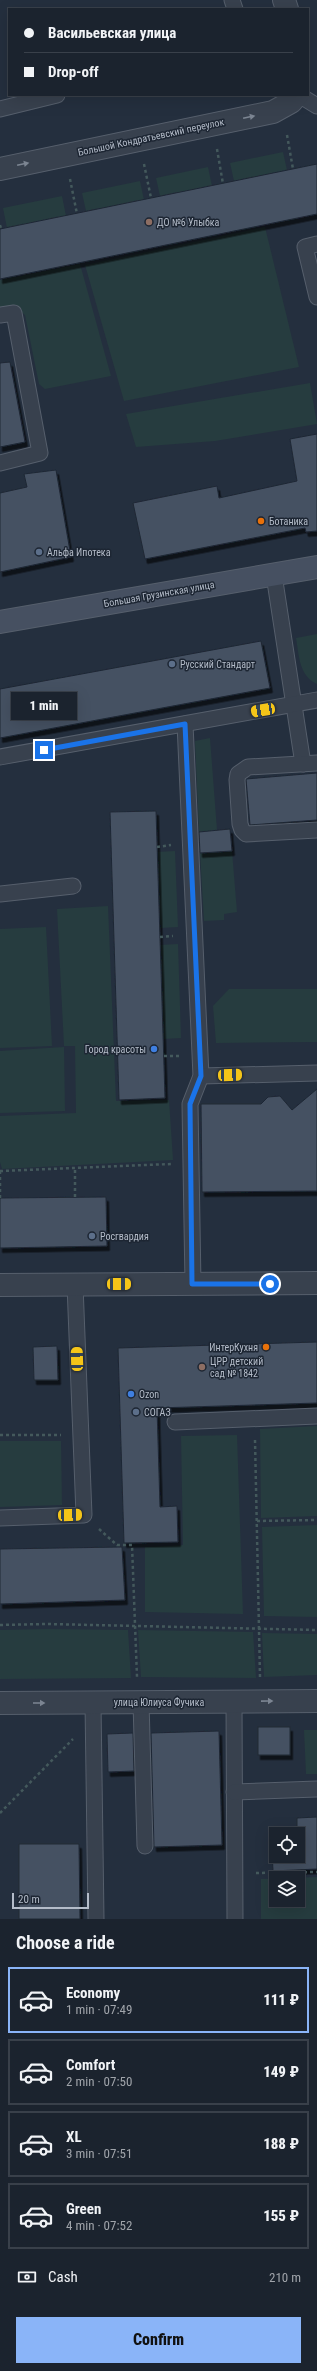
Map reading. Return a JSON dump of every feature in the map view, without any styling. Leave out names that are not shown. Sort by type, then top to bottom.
[{"type":"main road","name":"Большая Грузинская улица","points":[[0,622],[317,567]]},
{"type":"street","name":"Большой Кондратьевский переулок","points":[[0,169],[272,112],[291,102],[297,96]]},
{"type":"street","points":[[0,1285],[317,1283]]},
{"type":"street","name":"улица Юлиуса Фучика","points":[[0,1703],[93,1711],[139,1692],[234,1702],[317,1701]]},
{"type":"lane","points":[[0,109],[53,96]]},
{"type":"lane","points":[[300,96],[317,106]]},
{"type":"lane","points":[[317,244],[306,247],[317,297]]},
{"type":"lane","points":[[0,315],[14,313],[40,453],[0,463]]},
{"type":"lane","points":[[274,575],[294,705],[310,763],[242,770],[237,780],[240,824],[242,830],[252,835],[317,830]]},
{"type":"lane","points":[[0,758],[317,700]]},
{"type":"lane","points":[[185,724],[201,1076],[190,1104],[192,1284]]},
{"type":"lane","points":[[0,894],[73,886]]},
{"type":"lane","points":[[201,1076],[317,1073]]},
{"type":"lane","points":[[0,1518],[84,1515],[75,1285]]},
{"type":"lane","points":[[175,1422],[317,1416]]},
{"type":"lane","points":[[139,1692],[145,1846]]},
{"type":"lane","points":[[234,1702],[235,1919]]},
{"type":"lane","points":[[93,1711],[96,1919]]},
{"type":"lane","points":[[234,1792],[317,1789]]},
{"type":"path","points":[[287,135],[294,169]]},
{"type":"path","points":[[217,149],[223,184]]},
{"type":"path","points":[[144,164],[151,198]]},
{"type":"path","points":[[70,179],[77,214]]},
{"type":"path","points":[[0,225],[1,229]]},
{"type":"path","points":[[0,1198],[0,1171],[191,1163]]},
{"type":"path","points":[[75,1168],[75,1197]]},
{"type":"path","points":[[255,1419],[260,1681]]},
{"type":"path","points":[[0,1435],[80,1435]]},
{"type":"path","points":[[84,1515],[117,1545],[132,1545],[134,1626],[139,1692]]},
{"type":"path","points":[[257,1521],[317,1520]]},
{"type":"path","points":[[0,1625],[317,1630]]},
{"type":"path","points":[[0,1813],[93,1711]]},
{"type":"path","points":[[256,1873],[317,1872]]},
{"type":"green space","points":[[283,152],[287,170],[234,181],[230,163]]},
{"type":"green space","points":[[208,167],[212,186],[160,196],[156,178]]},
{"type":"green space","points":[[140,181],[144,200],[86,211],[82,193]]},
{"type":"green space","points":[[62,196],[66,216],[7,228],[3,208]]},
{"type":"green space","points":[[265,227],[299,367],[124,401],[85,265]]},
{"type":"green space","points":[[80,264],[111,376],[45,389],[39,384],[25,315],[19,310],[0,311],[0,280]]},
{"type":"green space","points":[[310,383],[317,424],[215,441],[136,447],[126,414]]},
{"type":"green space","points":[[317,634],[317,684],[307,676],[303,670],[299,658],[296,638]]},
{"type":"green space","points":[[210,738],[217,830],[199,832],[195,741]]},
{"type":"green space","points":[[175,851],[178,927],[160,928],[157,852]]},
{"type":"green space","points":[[232,851],[237,912],[224,914],[224,920],[204,921],[200,853]]},
{"type":"green space","points":[[108,906],[116,1101],[169,1100],[173,1160],[2,1169],[0,1162],[0,1116],[76,1113],[75,1046],[64,1046],[57,909]]},
{"type":"green space","points":[[46,927],[52,1046],[0,1048],[0,929]]},
{"type":"green space","points":[[178,944],[181,1038],[163,1039],[160,945]]},
{"type":"green space","points":[[229,989],[317,989],[317,1042],[216,1043],[213,1006]]},
{"type":"green space","points":[[64,1047],[65,1111],[0,1113],[0,1051]]},
{"type":"green space","points":[[317,1426],[317,1516],[261,1518],[260,1429]]},
{"type":"green space","points":[[237,1435],[243,1614],[145,1612],[145,1547],[183,1545],[181,1436]]},
{"type":"green space","points":[[0,1441],[61,1441],[62,1505],[0,1507]]},
{"type":"green space","points":[[317,1525],[317,1617],[264,1616],[262,1527]]},
{"type":"green space","points":[[0,1630],[128,1630],[131,1678],[0,1679]]},
{"type":"green space","points":[[138,1630],[253,1632],[256,1678],[141,1677]]},
{"type":"green space","points":[[262,1633],[317,1634],[317,1675],[264,1677]]},
{"type":"green space","points":[[304,1730],[317,1730],[317,1774],[306,1774]]},
{"type":"green space","points":[[305,1877],[317,1877],[317,1919],[261,1919],[261,1879],[269,1879],[269,1907],[305,1907]]},
{"type":"building","points":[[317,164],[317,214],[0,279],[0,229]]},
{"type":"building","points":[[10,362],[25,442],[0,447],[0,363]]},
{"type":"building","points":[[317,434],[317,531],[306,532],[305,528],[145,559],[133,503],[217,486],[219,498],[297,481],[290,439]]},
{"type":"building","points":[[56,470],[71,557],[0,572],[0,493],[27,487],[24,474]]},
{"type":"building","points":[[261,641],[270,688],[0,738],[0,689]]},
{"type":"building","points":[[317,773],[317,820],[250,825],[246,779]]},
{"type":"building","points":[[156,811],[165,1098],[119,1100],[110,812]]},
{"type":"building","points":[[230,829],[232,851],[200,853],[199,832]]},
{"type":"building","points":[[317,1089],[317,1191],[202,1192],[201,1104],[261,1104],[268,1097],[280,1096],[292,1110]]},
{"type":"building","points":[[106,1197],[107,1246],[0,1248],[0,1198]]},
{"type":"building","points":[[317,1342],[317,1403],[157,1408],[160,1507],[177,1506],[178,1542],[124,1543],[118,1348]]},
{"type":"building","points":[[57,1346],[58,1380],[34,1380],[33,1347]]},
{"type":"building","points":[[122,1547],[125,1600],[0,1604],[0,1549]]},
{"type":"building","points":[[258,1727],[290,1727],[290,1755],[258,1755]]},
{"type":"building","points":[[219,1731],[222,1845],[154,1847],[151,1733]]},
{"type":"building","points":[[133,1733],[134,1771],[108,1772],[107,1734]]},
{"type":"building","points":[[317,1817],[317,1869],[273,1871],[273,1863],[305,1863],[305,1827],[297,1827],[297,1818]]},
{"type":"building","points":[[19,1844],[79,1844],[80,1919],[19,1919]]},
{"type":"place","name":"ДО №6 Улыбка","points":[[149,222]]},
{"type":"place","name":"Ботаника","points":[[261,521]]},
{"type":"place","name":"Альфа Ипотека","points":[[39,552]]},
{"type":"place","name":"Русский Стандарт","points":[[172,664]]},
{"type":"place","name":"Город красоты","points":[[154,1049]]},
{"type":"place","name":"Росгвардия","points":[[92,1236]]},
{"type":"place","name":"ИнтерКухня","points":[[266,1347]]},
{"type":"place","name":"ЦРР детский сад № 1842","points":[[202,1367]]},
{"type":"place","name":"Ozon","points":[[131,1394]]},
{"type":"place","name":"СОГАЗ","points":[[136,1412]]},
{"type":"route","points":[[44,750],[185,724],[201,1076],[190,1104],[192,1284],[270,1284]]}]
